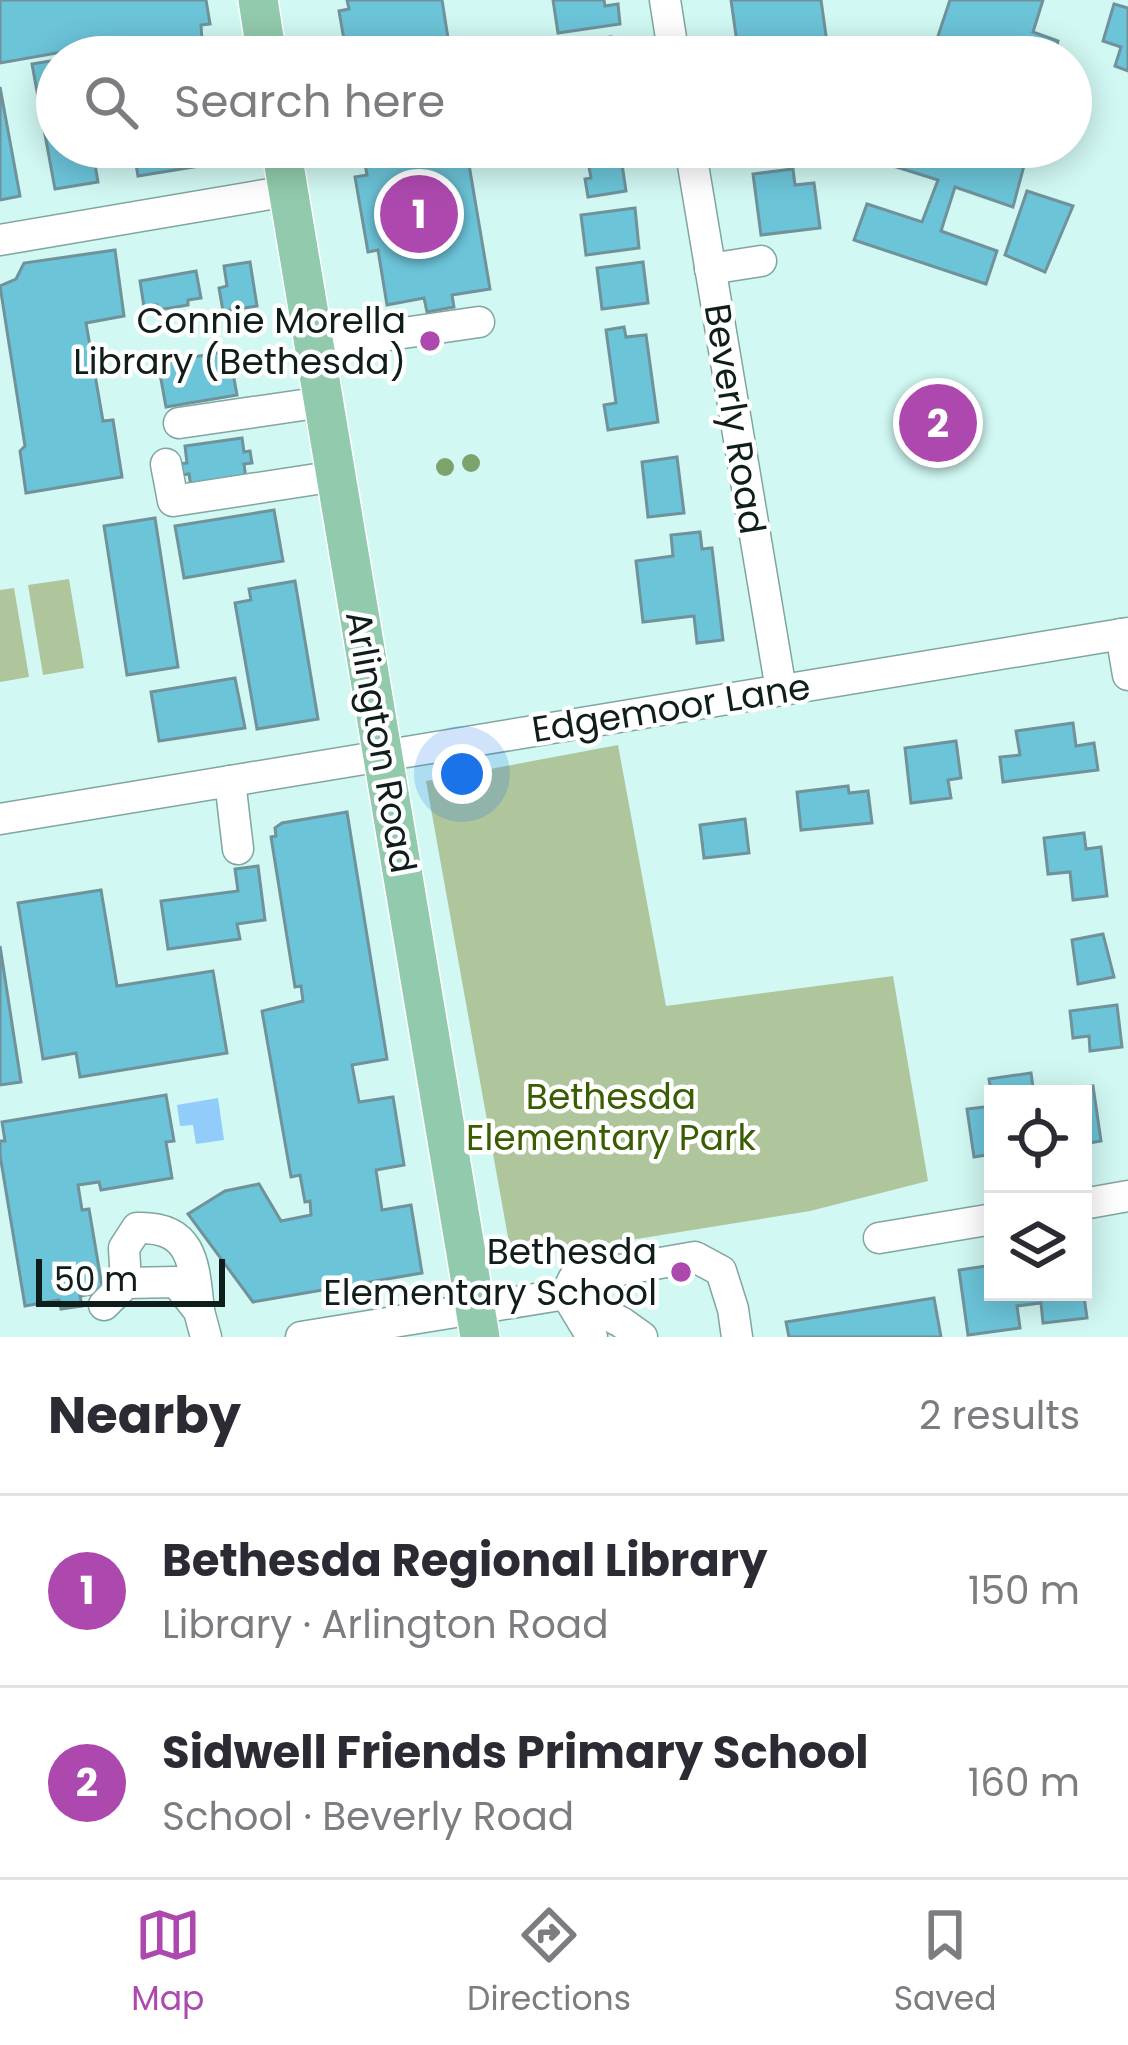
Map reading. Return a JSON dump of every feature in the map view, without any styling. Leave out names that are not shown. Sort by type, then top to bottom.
[{"type":"main road","points":[[258,0],[264,36]]},
{"type":"main road","name":"Arlington Road","points":[[284,168],[478,1322]]},
{"type":"street","points":[[664,0],[670,36]]},
{"type":"street","name":"Beverly Road","points":[[693,168],[781,690]]},
{"type":"street","points":[[0,240],[288,191]]},
{"type":"street","points":[[710,269],[761,261]]},
{"type":"street","points":[[314,346],[478,322]]},
{"type":"street","points":[[178,424],[323,402]]},
{"type":"street","points":[[166,464],[173,501],[336,476]]},
{"type":"street","points":[[1125,633],[1128,675]]},
{"type":"street","name":"Edgemoor Lane","points":[[0,819],[1125,633]]},
{"type":"street","points":[[230,781],[238,849]]},
{"type":"street","points":[[1092,1202],[1128,1196]]},
{"type":"street","points":[[878,1238],[984,1220]]},
{"type":"street","points":[[137,1228],[161,1228],[186,1244],[203,1324],[176,1282],[115,1294],[124,1248],[137,1228]]},
{"type":"street","points":[[566,1294],[574,1278],[695,1257],[721,1271],[734,1309],[737,1337]]},
{"type":"street","points":[[566,1294],[592,1337]]},
{"type":"street","points":[[301,1337],[478,1322],[566,1294],[642,1337]]},
{"type":"green space","points":[[69,579],[84,668],[43,675],[28,585]]},
{"type":"green space","points":[[14,588],[29,677],[0,682],[0,590]]},
{"type":"green space","name":"Bethesda Elementary Park","points":[[618,745],[666,1006],[893,976],[928,1181],[810,1211],[512,1259],[426,781]]},
{"type":"water","points":[[218,1098],[224,1140],[196,1144],[193,1125],[180,1126],[177,1105]]},
{"type":"building","points":[[0,0],[206,0],[210,24],[201,25],[202,36],[36,36],[36,57],[0,63]]},
{"type":"building","points":[[347,0],[442,0],[448,36],[343,36],[339,11],[349,9]]},
{"type":"building","points":[[553,0],[618,4],[620,24],[558,33]]},
{"type":"building","points":[[731,0],[821,0],[826,36],[736,36]]},
{"type":"building","points":[[950,0],[1043,0],[1033,32],[1044,36],[938,36]]},
{"type":"building","points":[[1114,4],[1128,8],[1128,71],[1115,66],[1121,47],[1103,41]]},
{"type":"building","points":[[0,87],[20,196],[0,200]]},
{"type":"building","points":[[51,168],[96,168],[98,182],[55,189]]},
{"type":"building","points":[[137,168],[188,168],[138,176]]},
{"type":"building","points":[[366,168],[470,168],[490,289],[452,295],[454,307],[427,312],[424,298],[387,305],[378,250],[368,252],[355,177],[367,175]]},
{"type":"building","points":[[589,168],[623,168],[626,191],[588,197],[585,179],[591,178]]},
{"type":"building","points":[[900,168],[1023,168],[1013,207],[955,187],[941,231],[997,251],[986,284],[854,240],[867,204],[922,222],[938,180]]},
{"type":"building","points":[[793,169],[795,185],[814,183],[820,228],[761,235],[753,174]]},
{"type":"building","points":[[1027,191],[1073,206],[1045,272],[1005,255]]},
{"type":"building","points":[[635,208],[639,248],[586,255],[581,215]]},
{"type":"building","points":[[115,250],[124,316],[86,323],[103,421],[113,420],[122,477],[26,493],[20,451],[25,446],[0,286],[16,279],[24,263]]},
{"type":"building","points":[[250,262],[257,306],[223,311],[219,288],[227,286],[224,266]]},
{"type":"building","points":[[643,262],[648,303],[602,309],[597,268]]},
{"type":"building","points":[[196,271],[201,298],[158,310],[157,305],[144,307],[140,281]]},
{"type":"building","points":[[624,327],[626,337],[646,335],[658,422],[608,430],[604,405],[616,403],[606,330]]},
{"type":"building","points":[[229,351],[237,395],[166,407],[158,363]]},
{"type":"building","points":[[242,438],[252,463],[244,464],[247,486],[192,493],[189,474],[180,475],[178,464],[187,463],[185,446]]},
{"type":"building","points":[[677,457],[684,513],[648,517],[642,462]]},
{"type":"building","points":[[274,510],[283,561],[184,578],[175,526]]},
{"type":"building","points":[[155,518],[178,667],[127,675],[104,526]]},
{"type":"building","points":[[700,532],[702,549],[712,548],[723,640],[697,643],[694,616],[643,622],[636,561],[673,556],[671,535]]},
{"type":"building","points":[[295,581],[318,719],[257,729],[235,603],[251,600],[249,589]]},
{"type":"building","points":[[235,678],[245,728],[159,741],[151,692]]},
{"type":"building","points":[[1073,723],[1076,746],[1094,743],[1098,770],[1003,782],[1000,757],[1020,755],[1016,731]]},
{"type":"building","points":[[956,741],[961,778],[948,780],[951,798],[911,803],[905,748]]},
{"type":"building","points":[[848,786],[849,793],[868,791],[872,823],[801,830],[797,792]]},
{"type":"building","points":[[347,812],[387,1059],[352,1065],[359,1102],[393,1097],[404,1165],[376,1170],[382,1210],[411,1205],[422,1273],[253,1302],[188,1214],[225,1191],[259,1184],[281,1221],[311,1215],[300,1175],[291,1177],[262,1011],[303,1001],[301,986],[295,987],[271,837],[282,823]]},
{"type":"building","points":[[745,819],[749,853],[704,858],[700,825]]},
{"type":"building","points":[[1084,833],[1086,849],[1101,847],[1107,896],[1073,900],[1070,872],[1048,874],[1044,838]]},
{"type":"building","points":[[258,866],[265,920],[237,924],[240,939],[168,949],[161,901],[238,891],[235,869]]},
{"type":"building","points":[[101,890],[117,986],[213,971],[227,1053],[80,1077],[76,1053],[43,1059],[18,903]]},
{"type":"building","points":[[1103,934],[1114,977],[1078,984],[1072,940]]},
{"type":"building","points":[[0,946],[21,1082],[0,1085]]},
{"type":"building","points":[[1117,1005],[1122,1047],[1090,1051],[1089,1036],[1073,1038],[1070,1011]]},
{"type":"building","points":[[1031,1073],[1033,1085],[990,1085],[989,1079]]},
{"type":"building","points":[[1092,1086],[1101,1141],[1092,1142]]},
{"type":"building","points":[[166,1095],[174,1141],[166,1142],[172,1178],[101,1190],[99,1182],[78,1185],[82,1210],[89,1209],[103,1292],[80,1296],[82,1306],[61,1309],[59,1300],[25,1306],[0,1155],[0,1141],[5,1141],[2,1122]]},
{"type":"building","points":[[984,1107],[984,1155],[974,1157],[967,1109]]},
{"type":"building","points":[[984,1266],[984,1301],[1085,1301],[1087,1318],[1043,1323],[1041,1303],[1017,1306],[1020,1328],[968,1335],[959,1270]]},
{"type":"building","points":[[934,1298],[941,1337],[789,1337],[786,1322]]},
{"type":"place","name":"Bethesda Regional Library","points":[[419,214]]},
{"type":"place","name":"Connie Morella Library (Bethesda)","points":[[430,341]]},
{"type":"place","name":"Sidwell Friends Primary School","points":[[938,423]]},
{"type":"place","name":"Bethesda Elementary School","points":[[681,1272]]}]
